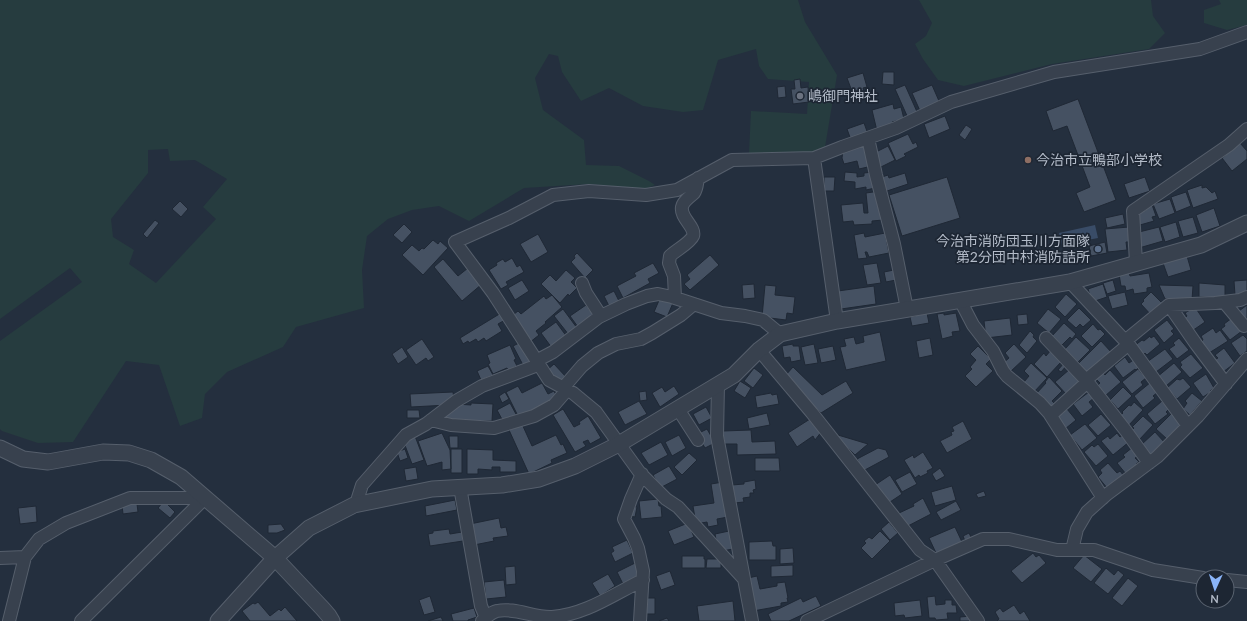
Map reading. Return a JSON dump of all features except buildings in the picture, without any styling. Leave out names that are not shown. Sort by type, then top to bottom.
[{"type":"street","points":[[744,579],[678,508],[666,499],[642,474],[596,412],[573,394],[549,380],[493,293],[455,242],[509,218],[552,195],[588,191],[646,195],[677,190],[732,160],[814,158],[896,128],[951,102],[1054,72],[1200,49],[1247,32]]},
{"type":"street","points":[[1136,262],[1133,211],[1229,146],[1247,129]]},
{"type":"street","points":[[868,138],[894,244],[907,309]]},
{"type":"street","points":[[814,158],[837,321]]},
{"type":"street","points":[[675,298],[674,276],[669,263],[670,256],[690,240],[694,234],[694,230],[689,225],[682,213],[682,206],[695,192],[698,178]]},
{"type":"street","points":[[218,621],[275,558],[309,528],[356,504],[432,489],[502,485],[539,479],[575,466],[619,444],[734,375],[759,350],[780,334],[837,321],[1070,282],[1201,244],[1247,223]]},
{"type":"street","points":[[1070,282],[1127,342],[1188,426]]},
{"type":"street","points":[[582,283],[586,292],[602,316]]},
{"type":"street","points":[[356,504],[362,485],[406,435],[431,420],[456,401],[482,386],[537,363],[602,316],[626,304],[647,296],[658,294],[721,313],[763,320],[780,334]]},
{"type":"street","points":[[1051,415],[1084,385],[1086,380],[1169,305],[1224,302],[1240,300],[1247,297]]},
{"type":"street","points":[[960,300],[973,325],[993,351],[1003,371],[1040,403],[1051,415],[1103,498]]},
{"type":"street","points":[[1224,302],[1244,326]]},
{"type":"street","points":[[431,420],[451,425],[494,428],[534,416],[554,405],[582,366],[598,353],[616,344],[641,339],[681,315],[694,304]]},
{"type":"street","points":[[1169,305],[1226,384]]},
{"type":"street","points":[[1046,338],[1086,380],[1149,463]]},
{"type":"street","points":[[759,350],[812,413],[920,550],[935,560],[978,621]]},
{"type":"street","points":[[1072,550],[1077,529],[1087,512],[1157,457],[1188,426],[1247,359]]},
{"type":"street","points":[[718,384],[717,436],[752,621]]},
{"type":"street","points":[[678,409],[698,440]]},
{"type":"street","points":[[0,448],[23,459],[48,462],[103,452],[129,453],[151,460],[181,476],[275,558],[330,616],[332,621]]},
{"type":"street","points":[[640,621],[643,571],[638,548],[624,519],[642,474]]},
{"type":"street","points":[[460,487],[484,619],[497,611],[512,611],[551,617],[571,614],[593,606],[642,580]]},
{"type":"street","points":[[9,621],[25,557],[38,539],[66,523],[130,498],[205,498]]},
{"type":"street","points":[[81,621],[205,498]]},
{"type":"street","points":[[807,621],[935,560],[983,539],[1009,539],[1057,550],[1094,550],[1152,570],[1195,577]]},
{"type":"street","points":[[0,558],[25,557]]},
{"type":"street","points":[[1235,581],[1247,582]]},
{"type":"green space","points":[[0,0],[798,0],[805,22],[837,75],[825,147],[810,154],[749,153],[751,111],[807,114],[809,82],[768,79],[759,66],[756,49],[718,60],[703,110],[683,112],[643,106],[609,88],[581,101],[562,72],[558,56],[549,54],[535,78],[543,110],[584,140],[586,165],[619,166],[655,185],[645,189],[589,184],[524,188],[469,221],[439,206],[412,210],[388,219],[367,236],[362,270],[364,308],[296,327],[283,347],[227,372],[205,394],[202,418],[180,426],[159,365],[126,361],[73,442],[38,443],[2,431],[0,429],[0,341],[82,282],[70,268],[0,319]],"holes":[[[168,149],[170,161],[195,160],[227,179],[203,207],[216,219],[156,283],[129,264],[134,250],[113,237],[111,219],[148,173],[148,150]]]},
{"type":"green space","points":[[919,0],[1151,0],[1153,16],[1165,33],[1149,49],[1052,64],[964,86],[938,80],[923,59],[915,44],[926,36],[932,23]]},
{"type":"green space","points":[[1219,0],[1247,0],[1247,25],[1227,30],[1204,23],[1204,10],[1221,4]]},
{"type":"water","points":[[1095,225],[1098,238],[1062,245],[1059,233]]},
{"type":"place","name":"嶋御門神社","points":[[800,96]]},
{"type":"place","name":"今治市立鴨部小学校","points":[[1028,160]]},
{"type":"place","name":"今治市消防団玉川方面隊 第2分団中村消防詰所","points":[[1098,249]]}]
